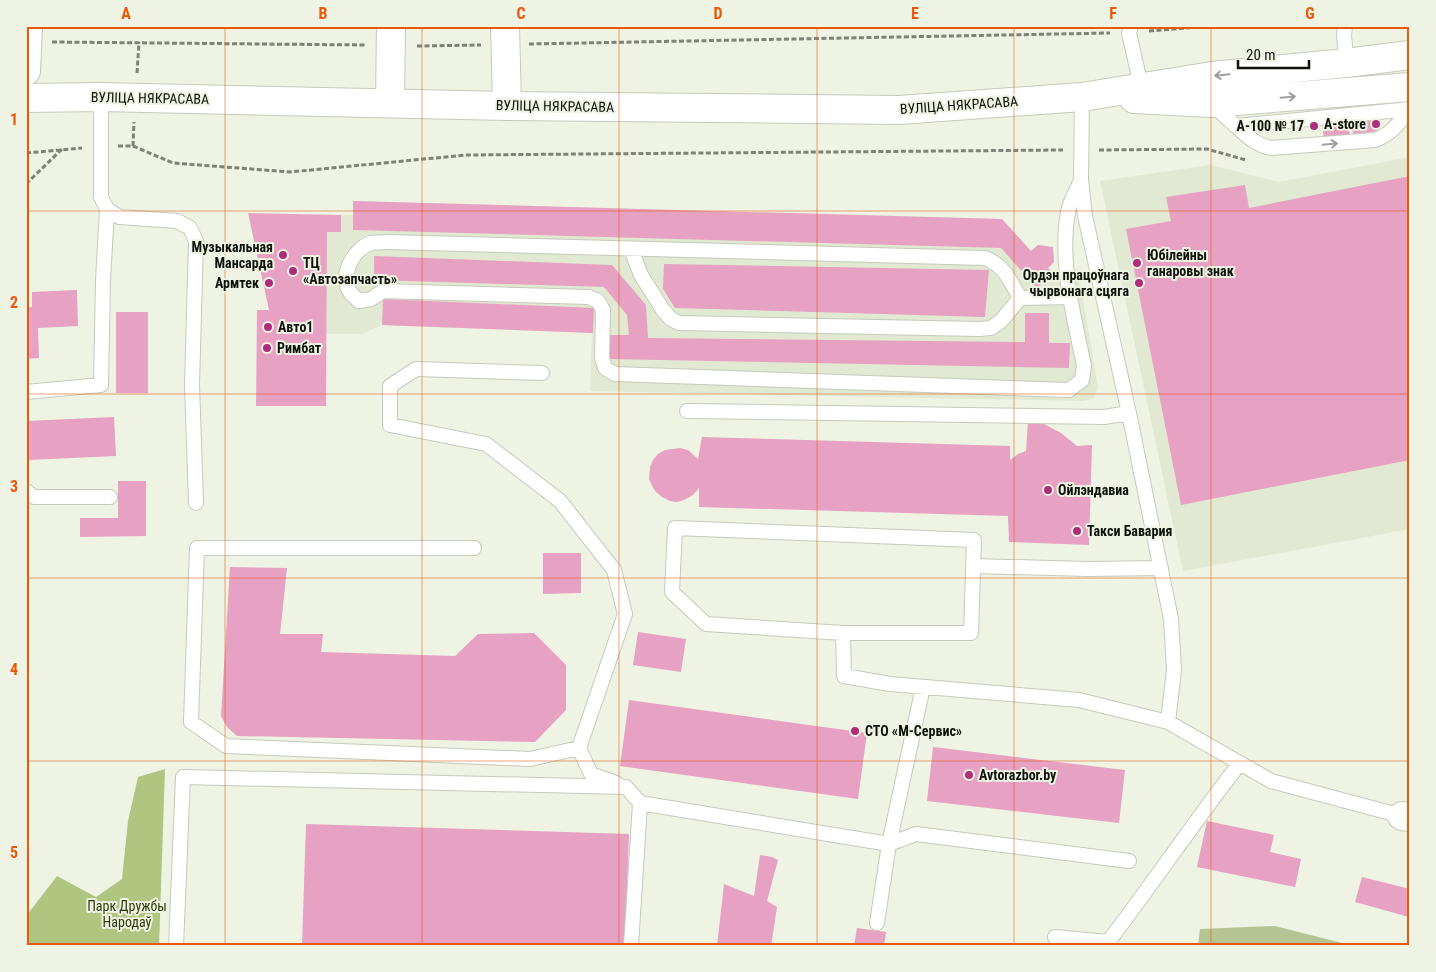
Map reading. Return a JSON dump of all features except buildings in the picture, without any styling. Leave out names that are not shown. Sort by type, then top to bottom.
[{"type":"main road","points":[[26,71],[28,34]]},
{"type":"main road","points":[[390,103],[391,36]]},
{"type":"main road","points":[[505,36],[506,106]]},
{"type":"main road","name":"ВУЛІЦА НЯКРАСАВА","points":[[26,98],[100,97],[506,106],[899,110],[1082,97],[1212,76],[1410,55]]},
{"type":"main road","name":"ВУЛІЦА НЯКРАСАВА","points":[[1082,97],[1212,103],[1350,104],[1410,87]]},
{"type":"lane","points":[[1345,26],[1344,35],[1350,104]]},
{"type":"lane","points":[[1130,30],[1141,86]]},
{"type":"lane","points":[[100,97],[101,197],[107,209],[119,217],[177,221],[190,228],[196,241],[192,384],[196,503]]},
{"type":"lane","points":[[1082,97],[1081,180],[1085,216],[1129,413],[1171,619],[1174,670],[1168,722]]},
{"type":"lane","points":[[1212,103],[1252,140],[1262,146],[1271,148],[1375,140],[1386,136],[1395,128],[1409,109]]},
{"type":"lane","points":[[1236,126],[1350,104],[1409,109]]},
{"type":"lane","points":[[1020,298],[1004,271],[995,262],[985,258],[372,243],[359,251],[349,265],[346,279],[350,292],[359,301],[371,299],[384,291],[589,297],[598,301],[603,310],[602,358],[605,368],[614,374],[1069,390],[1082,380],[1084,366],[1066,270],[1065,238],[1068,210],[1081,180]]},
{"type":"lane","points":[[26,392],[102,385],[103,281],[107,209]]},
{"type":"lane","points":[[634,250],[634,257],[641,275],[663,310],[671,319],[679,323],[980,329],[991,328],[1001,321],[1020,298],[1070,296]]},
{"type":"lane","points":[[542,373],[416,369],[390,386],[390,425],[486,444],[560,501],[614,570],[625,614],[579,748],[591,774],[626,787],[640,803],[890,844],[916,834],[1129,862]]},
{"type":"lane","points":[[687,411],[1104,417],[1129,413]]},
{"type":"lane","points":[[26,491],[34,498],[110,497]]},
{"type":"lane","points":[[675,528],[974,540],[971,633],[843,633],[706,624],[672,592],[675,528]]},
{"type":"lane","points":[[474,548],[197,548],[191,722],[226,746],[530,759],[579,748]]},
{"type":"lane","points":[[973,566],[1088,569],[1161,568]]},
{"type":"lane","points":[[843,633],[844,676],[890,684],[1079,700],[1168,722],[1271,781],[1407,813]]},
{"type":"lane","points":[[877,923],[890,844],[923,687]]},
{"type":"lane","points":[[1055,937],[1108,942],[1156,878],[1200,814],[1240,763]]},
{"type":"lane","points":[[176,946],[183,776],[626,787]]},
{"type":"lane","points":[[631,946],[640,803]]},
{"type":"path","points":[[28,34],[505,36],[1130,30],[1211,26]]},
{"type":"path","points":[[26,153],[100,146],[133,146],[173,162],[290,172],[466,155],[1206,149],[1250,161]]},
{"type":"path","points":[[26,184],[62,149]]},
{"type":"shaded area","points":[[1410,157],[1410,529],[1183,571],[1100,181],[1210,165],[1279,182]]},
{"type":"shaded area","points":[[353,201],[1002,219],[1031,251],[1038,245],[1053,247],[1054,262],[1049,268],[1053,273],[1078,269],[1098,388],[1094,398],[1084,401],[590,391],[592,333],[382,325],[362,334],[326,334],[327,232],[341,232],[341,215],[353,215]]},
{"type":"green space","name":"Парк Дружбы Народаў","points":[[165,769],[159,946],[28,946],[27,915],[57,876],[96,897],[122,879],[128,821],[138,777]]},
{"type":"green space","points":[[1275,926],[1354,946],[1198,946],[1200,929]]},
{"type":"place","name":"А-store","points":[[1376,124]]},
{"type":"place","name":"А-100 № 17","points":[[1314,126]]},
{"type":"place","name":"Музыкальная Мансарда","points":[[283,255]]},
{"type":"place","name":"Юбілейны ганаровы знак","points":[[1137,263]]},
{"type":"place","name":"ТЦ «Автозапчасть»","points":[[293,271]]},
{"type":"place","name":"Армтек","points":[[269,283]]},
{"type":"place","name":"Ордэн працоўнага чырвонага сцяга","points":[[1139,283]]},
{"type":"place","name":"Авто1","points":[[268,327]]},
{"type":"place","name":"Римбат","points":[[267,348]]},
{"type":"place","name":"Ойлэндавиа","points":[[1048,490]]},
{"type":"place","name":"Такси Бавария","points":[[1077,531]]},
{"type":"place","name":"СТО «М-Сервис»","points":[[855,731]]},
{"type":"place","name":"Avtorazbor.by","points":[[969,775]]}]
